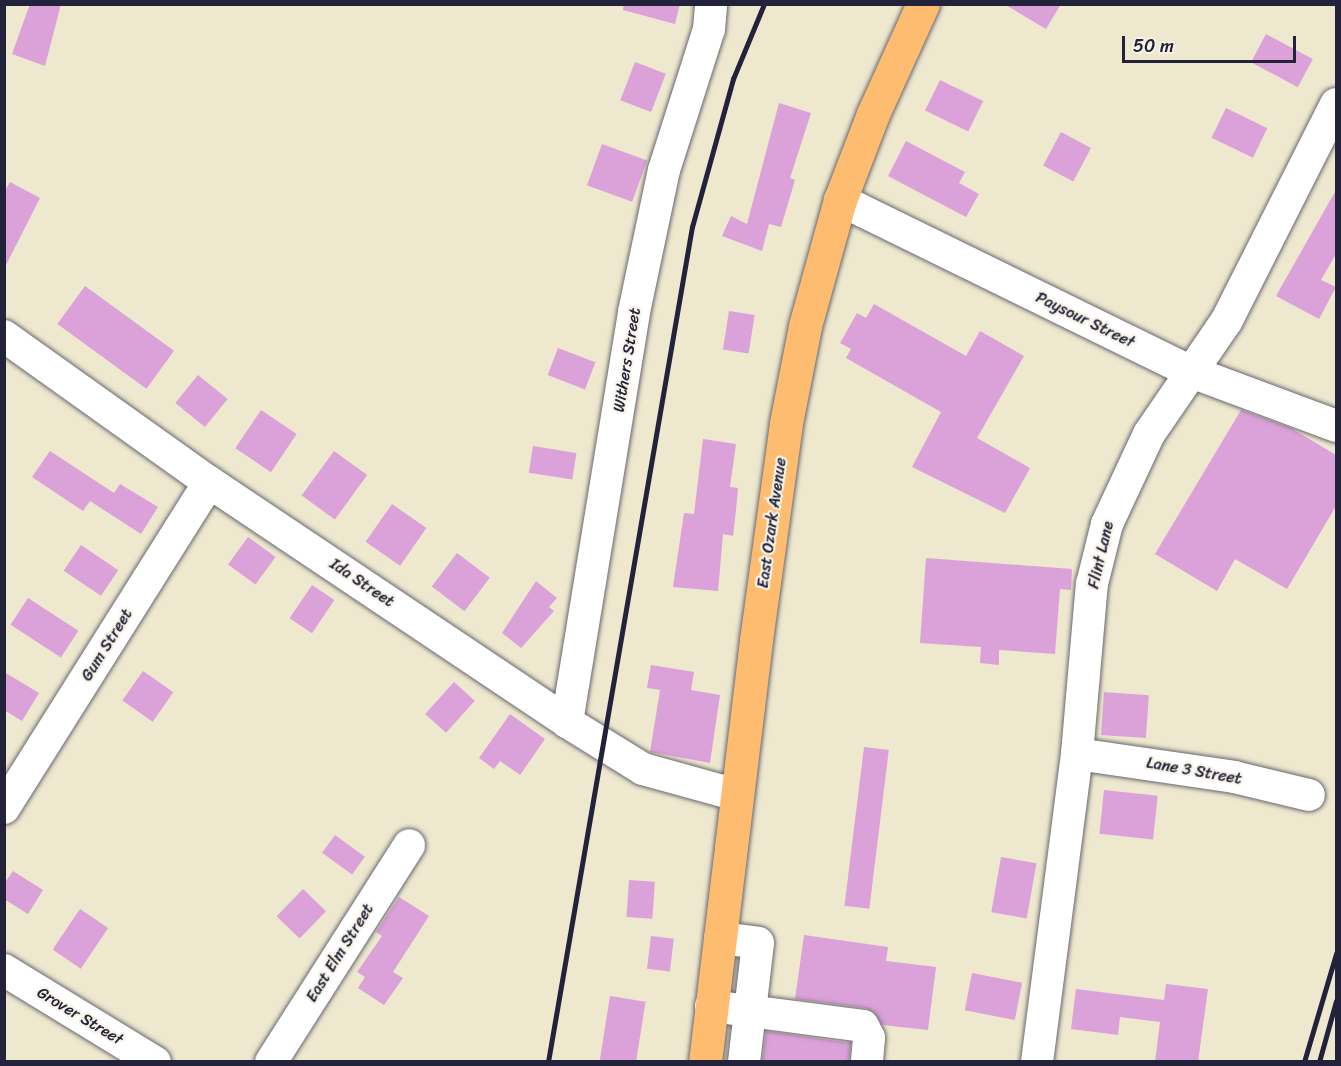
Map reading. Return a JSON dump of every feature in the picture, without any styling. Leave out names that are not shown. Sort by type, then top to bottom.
[{"type":"main road","name":"East Ozark Avenue","points":[[705,1062],[737,795],[786,423],[819,267],[840,200],[873,114],[923,4]]},
{"type":"street","name":"Withers Street","points":[[567,722],[634,312],[664,170],[709,29],[711,4]]},
{"type":"street","name":"Flint Lane","points":[[1036,1062],[1077,754],[1092,584],[1107,524],[1149,434],[1189,371],[1227,320],[1336,104]]},
{"type":"street","name":"Paysour Street","points":[[840,200],[1189,371],[1336,426]]},
{"type":"street","name":"Ida Street","points":[[4,336],[210,482],[567,722],[643,769],[737,795]]},
{"type":"street","name":"Gum Street","points":[[4,808],[210,482]]},
{"type":"street","name":"Lane 3 Street","points":[[1077,754],[1234,777],[1310,795]]},
{"type":"street","name":"East Elm Street","points":[[271,1062],[409,845]]},
{"type":"street","points":[[720,938],[758,943],[744,1062]]},
{"type":"street","name":"Grover Street","points":[[4,970],[155,1062]]},
{"type":"street","points":[[711,1006],[863,1026],[870,1038],[867,1062]]},
{"type":"building","points":[[30,4],[61,4],[45,66],[12,54]]},
{"type":"building","points":[[624,4],[680,4],[675,24],[623,10]]},
{"type":"building","points":[[1004,4],[1061,4],[1046,29]]},
{"type":"building","points":[[1266,34],[1313,59],[1298,87],[1251,62]]},
{"type":"building","points":[[635,62],[666,74],[651,112],[620,100]]},
{"type":"building","points":[[940,80],[983,101],[968,132],[925,111]]},
{"type":"building","points":[[779,103],[811,113],[790,178],[795,180],[781,227],[769,224],[762,251],[722,236],[731,216],[747,224]]},
{"type":"building","points":[[1226,108],[1267,128],[1253,158],[1212,138]]},
{"type":"building","points":[[1061,132],[1091,148],[1073,182],[1043,166]]},
{"type":"building","points":[[906,141],[965,172],[959,183],[979,194],[966,217],[888,176]]},
{"type":"building","points":[[602,144],[647,160],[632,202],[587,185]]},
{"type":"building","points":[[10,182],[40,198],[4,269],[4,193]]},
{"type":"building","points":[[1336,190],[1336,254],[1321,280],[1336,287],[1319,319],[1276,296]]},
{"type":"building","points":[[85,286],[174,351],[146,389],[57,324]]},
{"type":"building","points":[[874,304],[966,356],[980,331],[1024,356],[977,438],[1030,468],[1005,513],[912,467],[941,412],[846,358],[851,349],[840,343],[857,313],[866,318]]},
{"type":"building","points":[[729,311],[755,315],[749,354],[723,350]]},
{"type":"building","points":[[558,348],[595,362],[585,389],[548,375]]},
{"type":"building","points":[[198,375],[228,399],[205,427],[175,403]]},
{"type":"building","points":[[261,410],[297,434],[271,472],[235,448]]},
{"type":"building","points":[[1241,410],[1291,428],[1336,455],[1336,506],[1287,589],[1235,559],[1217,591],[1155,554]]},
{"type":"building","points":[[703,439],[736,444],[730,487],[738,488],[733,536],[723,534],[718,591],[673,587],[684,513],[694,514]]},
{"type":"building","points":[[533,446],[576,453],[572,480],[529,473]]},
{"type":"building","points":[[50,451],[114,493],[120,484],[158,507],[141,534],[90,501],[83,511],[32,477]]},
{"type":"building","points":[[334,451],[367,475],[335,520],[302,495]]},
{"type":"building","points":[[392,504],[426,528],[400,566],[366,542]]},
{"type":"building","points":[[248,537],[276,557],[256,584],[228,565]]},
{"type":"building","points":[[81,545],[118,570],[101,596],[64,571]]},
{"type":"building","points":[[457,553],[490,578],[464,611],[432,587]]},
{"type":"building","points":[[926,558],[1072,569],[1071,590],[1060,589],[1055,654],[999,650],[999,665],[980,663],[981,647],[920,643]]},
{"type":"building","points":[[536,581],[557,598],[549,607],[554,611],[521,648],[502,633]]},
{"type":"building","points":[[312,585],[334,600],[312,633],[290,618]]},
{"type":"building","points":[[28,598],[78,631],[61,658],[11,625]]},
{"type":"building","points":[[651,665],[694,672],[691,690],[720,695],[710,763],[650,752],[660,690],[647,688]]},
{"type":"building","points":[[143,671],[173,692],[153,722],[122,700]]},
{"type":"building","points":[[4,672],[39,693],[22,721],[4,710]]},
{"type":"building","points":[[454,682],[475,701],[446,733],[425,714]]},
{"type":"building","points":[[1104,692],[1149,695],[1146,738],[1101,735]]},
{"type":"building","points":[[510,714],[545,739],[520,775],[500,761],[494,769],[479,758]]},
{"type":"building","points":[[864,747],[889,750],[869,909],[845,906]]},
{"type":"building","points":[[1104,790],[1158,796],[1153,839],[1099,834]]},
{"type":"building","points":[[335,835],[365,857],[352,875],[322,853]]},
{"type":"building","points":[[1001,857],[1036,863],[1027,918],[991,912]]},
{"type":"building","points":[[13,871],[43,890],[28,914],[4,899],[4,884]]},
{"type":"building","points":[[629,880],[655,882],[652,919],[626,917]]},
{"type":"building","points":[[303,889],[326,911],[300,939],[277,916]]},
{"type":"building","points":[[399,897],[429,916],[393,972],[403,978],[384,1005],[358,988],[365,977],[357,972],[382,936],[376,932]]},
{"type":"building","points":[[80,909],[108,928],[81,969],[53,950]]},
{"type":"building","points":[[804,935],[888,947],[886,961],[936,967],[928,1030],[882,1025],[874,1012],[865,1008],[795,999]]},
{"type":"building","points":[[651,936],[674,939],[670,972],[647,969]]},
{"type":"building","points":[[972,973],[1022,983],[1015,1020],[965,1010]]},
{"type":"building","points":[[1166,984],[1208,989],[1198,1062],[1155,1062],[1160,1022],[1120,1017],[1118,1035],[1071,1029],[1076,989],[1164,1000]]},
{"type":"building","points":[[610,996],[646,1002],[636,1062],[600,1062]]},
{"type":"building","points":[[766,1031],[851,1043],[849,1062],[762,1062]]},
{"type":"railway","points":[[548,1062],[692,227],[733,79],[764,4]]},
{"type":"railway","points":[[1304,1062],[1336,954]]},
{"type":"railway","points":[[1319,1062],[1336,1001]]}]
